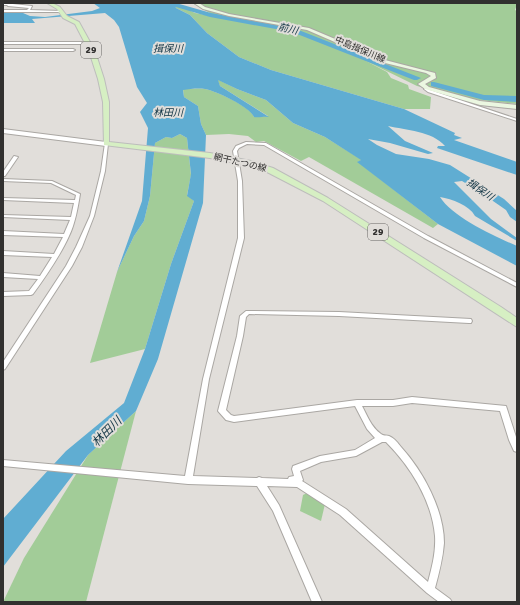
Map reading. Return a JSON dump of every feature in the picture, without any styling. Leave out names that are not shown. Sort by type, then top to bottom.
[{"type":"main road","name":"29","points":[[49,3],[61,11],[65,17],[77,23],[88,43],[101,79],[106,102],[109,145]]},
{"type":"main road","name":"中島揖保川線","points":[[196,3],[204,8],[229,15],[308,29],[383,61],[428,72],[433,74],[434,77],[421,84],[427,88]]},
{"type":"main road","points":[[427,88],[480,103],[517,107]]},
{"type":"main road","name":"網干たつの線","points":[[109,145],[233,160],[270,170],[302,186],[391,240],[517,323]]},
{"type":"street","points":[[4,3],[9,4],[8,5],[31,7],[28,11]]},
{"type":"street","points":[[3,11],[61,11]]},
{"type":"street","points":[[3,42],[88,43]]},
{"type":"street","points":[[40,50],[47,42]]},
{"type":"street","points":[[3,50],[72,50]]},
{"type":"street","points":[[427,88],[426,89],[429,91],[517,120]]},
{"type":"street","points":[[3,131],[109,145],[92,216],[79,247],[69,266],[3,367]]},
{"type":"street","points":[[188,480],[206,379],[241,238],[240,181],[233,160],[237,147],[247,143],[265,144],[426,237],[517,285]]},
{"type":"street","points":[[3,175],[16,158]]},
{"type":"street","points":[[3,180],[52,182],[78,194],[67,236],[42,278],[31,292],[3,294]]},
{"type":"street","points":[[3,200],[77,202]]},
{"type":"street","points":[[3,216],[72,219]]},
{"type":"street","points":[[3,233],[67,236]]},
{"type":"street","points":[[3,253],[56,256]]},
{"type":"street","points":[[3,275],[42,278]]},
{"type":"street","points":[[469,321],[253,311],[243,316],[240,336],[222,411],[228,418],[234,419],[357,403],[412,400],[503,408],[517,448]]},
{"type":"street","points":[[357,403],[371,428],[382,438],[388,439],[412,468],[428,496],[436,514],[439,534],[439,549],[436,569],[430,590]]},
{"type":"street","points":[[260,482],[299,480],[296,469],[320,459],[356,453],[382,438]]},
{"type":"street","points":[[3,463],[188,480],[298,483],[343,512],[430,590],[447,602]]},
{"type":"street","points":[[260,482],[276,508],[317,602]]},
{"type":"green space","points":[[192,3],[515,3],[517,4],[515,10],[517,11],[517,104],[470,99],[417,86],[364,60],[387,72],[391,78],[408,85],[409,89],[431,97],[430,109],[404,109],[271,70],[239,57],[207,33],[190,15],[176,8],[175,5],[181,6],[195,13],[217,17]]},
{"type":"green space","points":[[217,79],[237,89],[266,100],[293,123],[325,137],[362,160],[358,162],[438,224],[433,228],[309,157],[301,161],[264,141],[256,142],[248,136],[229,134],[206,135],[201,124],[198,106],[184,97],[183,89],[210,90],[240,104],[254,117],[268,116],[220,86]]},
{"type":"green space","points":[[180,134],[187,138],[191,175],[187,195],[194,201],[171,264],[145,349],[90,363],[117,272],[134,236],[144,221],[150,196],[155,143],[166,137],[172,138]]},
{"type":"green space","points":[[136,411],[86,602],[3,602],[24,558],[88,455]]},
{"type":"green space","points":[[307,493],[325,504],[321,521],[300,511],[303,495]]},
{"type":"water","name":"揖保川","points":[[93,3],[179,3],[175,5],[176,8],[190,15],[207,33],[239,57],[271,70],[404,109],[455,133],[454,135],[462,138],[454,140],[517,162],[517,175],[437,148],[438,146],[445,146],[440,141],[426,134],[388,126],[405,141],[433,153],[428,154],[390,143],[368,139],[396,154],[429,159],[450,165],[504,199],[517,211],[517,222],[510,217],[506,210],[480,192],[462,181],[454,182],[491,219],[517,238],[517,241],[475,216],[464,206],[450,199],[440,197],[454,212],[475,226],[517,246],[517,266],[438,224],[357,162],[361,160],[325,137],[293,123],[266,100],[218,80],[220,86],[269,117],[254,117],[240,104],[210,90],[183,90],[184,97],[198,106],[201,124],[206,135],[203,203],[158,359],[136,411],[88,455],[3,567],[3,519],[66,451],[124,403],[145,349],[171,264],[194,201],[187,196],[191,174],[187,138],[180,134],[172,138],[166,137],[155,143],[150,196],[144,221],[134,236],[117,272],[142,201],[148,128],[140,112],[147,103],[137,87],[119,27],[114,20],[105,13],[32,19],[35,23],[3,23],[3,13],[23,13],[30,16],[45,17],[92,11],[100,8]]},
{"type":"waterway","name":"前川","points":[[152,3],[176,5],[210,15],[294,30],[417,78]]},
{"type":"waterway","name":"前川","points":[[434,84],[484,97],[517,99]]},
{"type":"water label","name":"林田川","points":[[168,113]]},
{"type":"water label","name":"林田川","points":[[107,432]]}]
